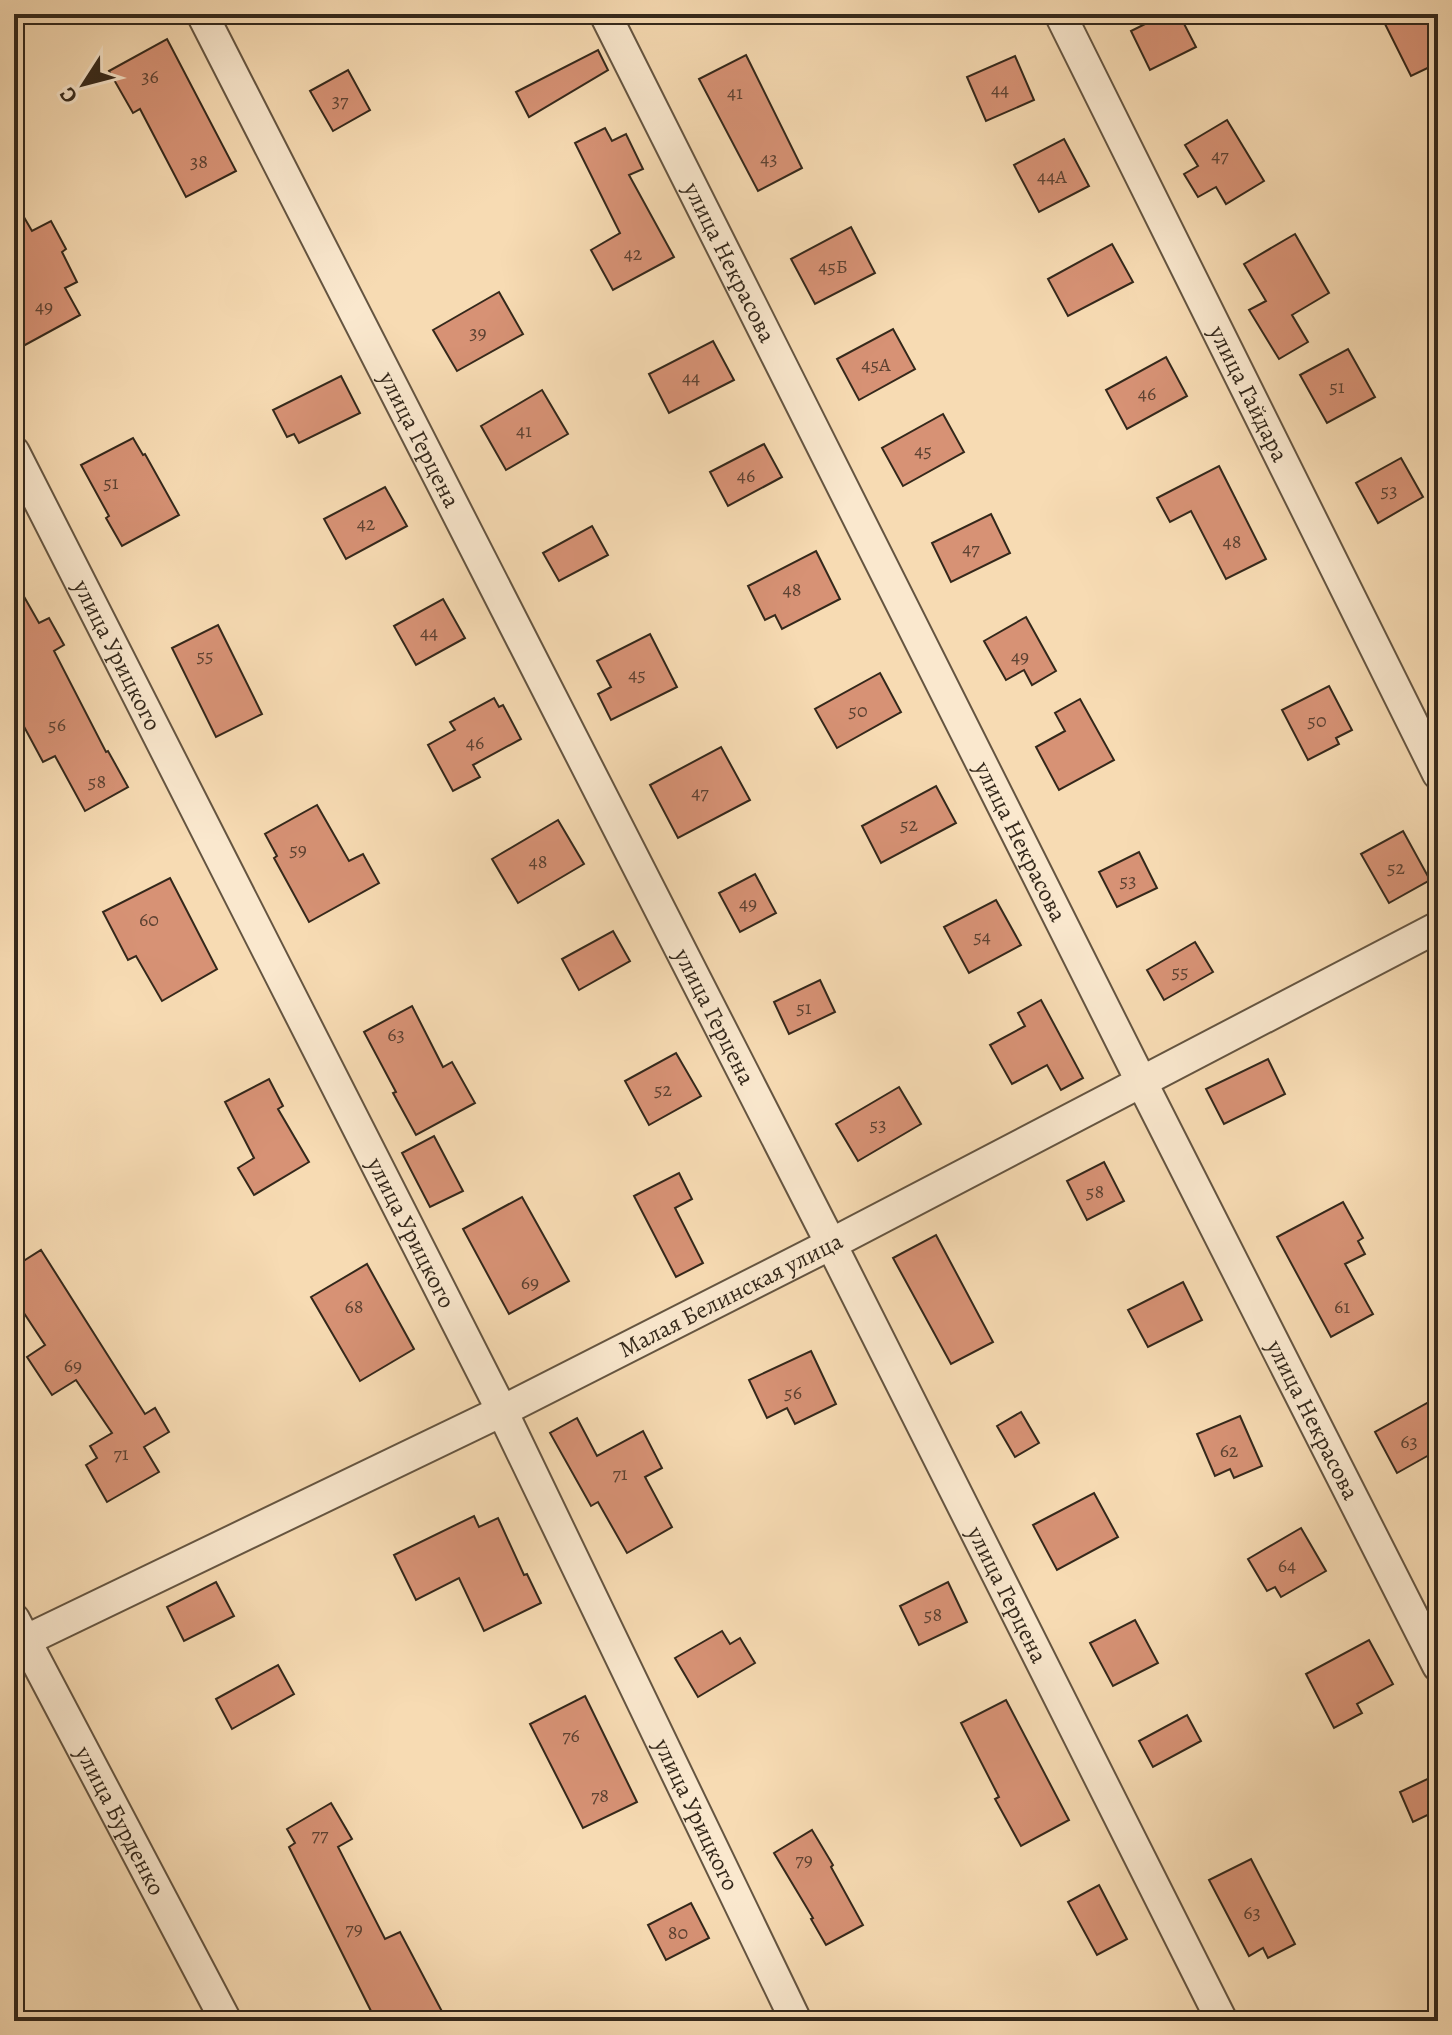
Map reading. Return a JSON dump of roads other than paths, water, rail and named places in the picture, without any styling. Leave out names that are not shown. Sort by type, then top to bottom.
[{"type":"street","name":"улица Герцена","points":[[202,14],[831,1244],[1222,2021]]},
{"type":"street","name":"улица Некрасова","points":[[605,14],[1438,1666]]},
{"type":"street","name":"улица Гайдара","points":[[1060,14],[1438,774]]},
{"type":"street","name":"улица Урицкого","points":[[14,452],[502,1411],[796,2021]]},
{"type":"street","name":"Малая Белинская улица","points":[[18,1635],[502,1411],[831,1244],[1438,927]]},
{"type":"street","name":"улица Бурденко","points":[[18,1635],[226,2021]]}]
